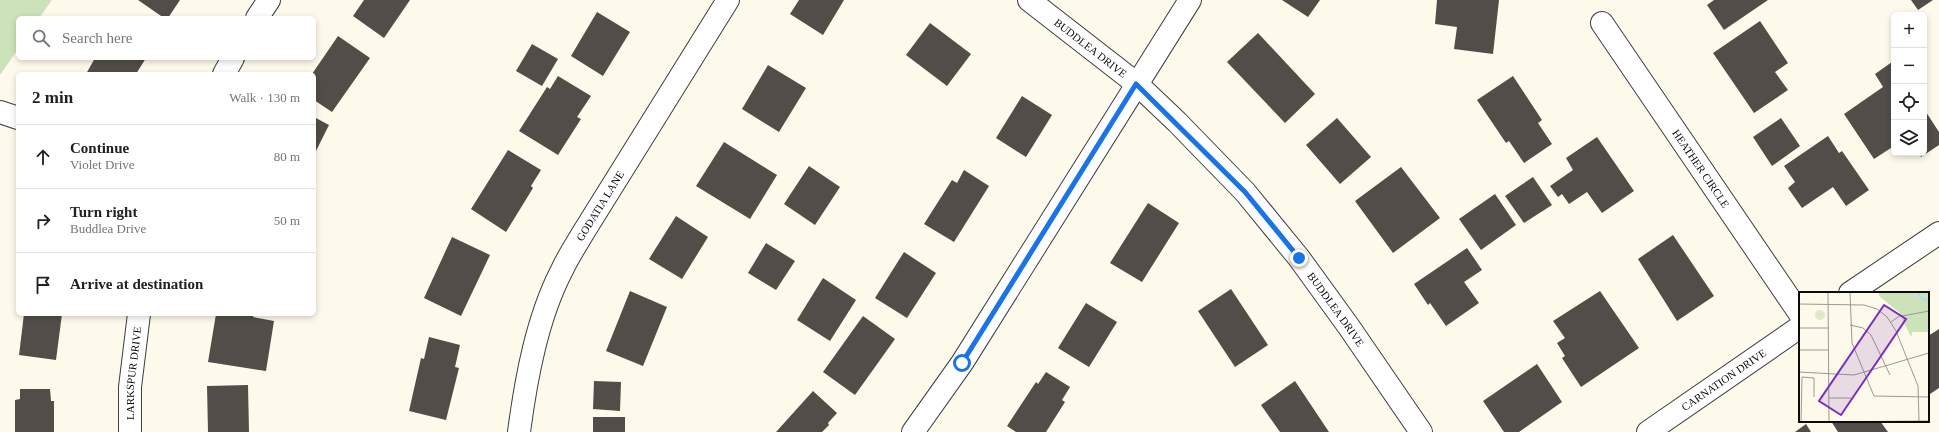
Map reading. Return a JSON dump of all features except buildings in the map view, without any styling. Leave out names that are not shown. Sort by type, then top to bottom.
[{"type":"street","points":[[258,16],[269,0]]},
{"type":"street","name":"GODATIA LANE","points":[[519,432],[524,394],[538,332],[561,271],[583,233],[728,0]]},
{"type":"street","name":"BUDDLEA DRIVE","points":[[1029,0],[1136,84],[1245,192],[1299,258],[1421,432]]},
{"type":"street","points":[[913,432],[962,363],[1190,0]]},
{"type":"street","name":"HEATHER CIRCLE","points":[[1602,23],[1799,313]]},
{"type":"street","points":[[225,72],[232,60]]},
{"type":"street","points":[[0,112],[16,117]]},
{"type":"street","points":[[1851,292],[1939,233]]},
{"type":"street","name":"LARKSPUR DRIVE","points":[[130,432],[130,386],[139,316]]},
{"type":"street","name":"CARNATION DRIVE","points":[[1648,432],[1799,328]]},
{"type":"green space","points":[[0,0],[52,0],[40,16],[16,16],[16,52],[0,75]]},
{"type":"route","points":[[962,363],[1136,84],[1177,122],[1245,192],[1299,258]]}]
